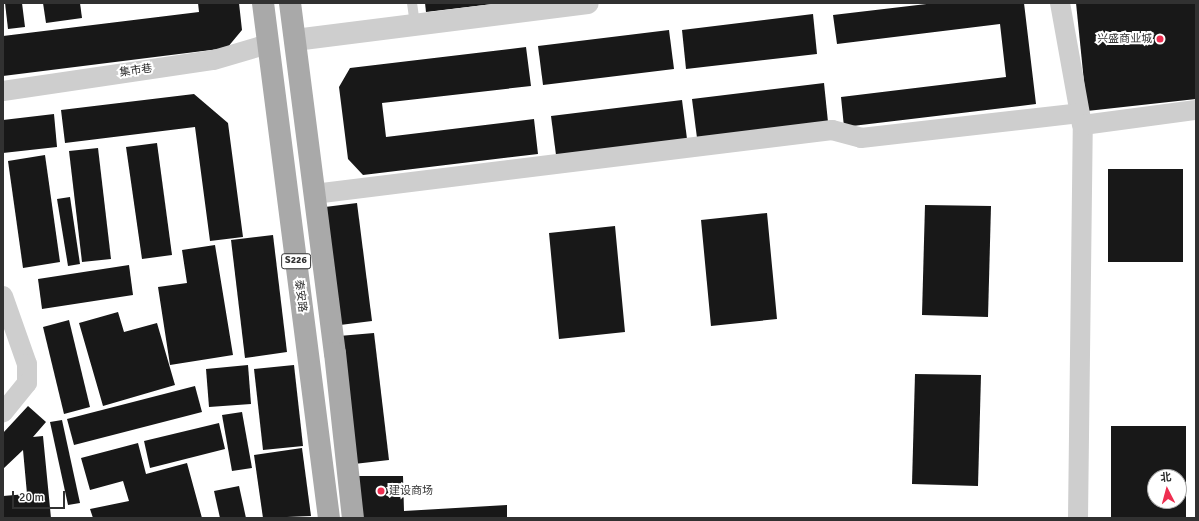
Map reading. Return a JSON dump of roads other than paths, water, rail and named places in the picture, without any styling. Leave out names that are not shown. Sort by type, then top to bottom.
[{"type":"main road","name":"泰安路","points":[[263,3],[329,518]]},
{"type":"main road","name":"S226","points":[[290,3],[335,353],[353,518]]},
{"type":"street","points":[[295,40],[588,3]]},
{"type":"street","points":[[1060,3],[1082,122],[1078,518]]},
{"type":"street","name":"集市巷","points":[[3,91],[214,60],[268,44]]},
{"type":"street","points":[[314,194],[832,130],[861,138],[1082,122],[1196,110]]},
{"type":"street","points":[[3,296],[27,364],[27,383],[3,413]]},
{"type":"lane","points":[[412,3],[415,25]]},
{"type":"place","name":"兴盛商业城","points":[[1160,39]]},
{"type":"place","name":"建设商场","points":[[381,491]]}]
